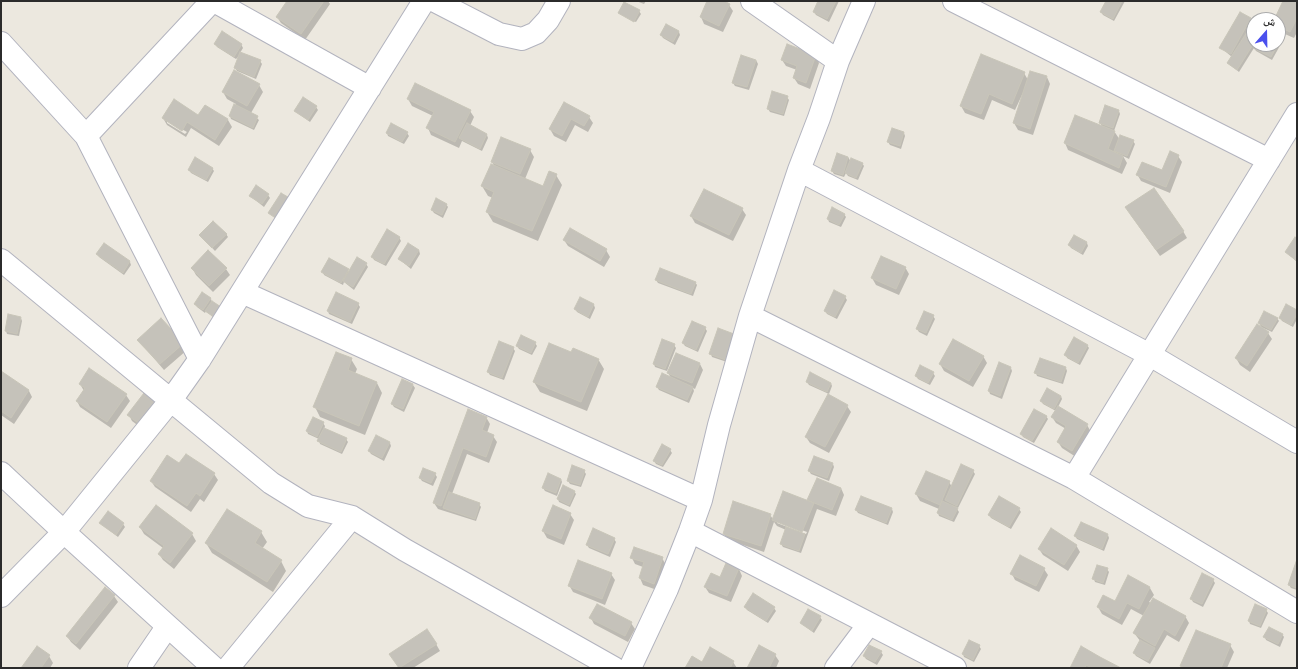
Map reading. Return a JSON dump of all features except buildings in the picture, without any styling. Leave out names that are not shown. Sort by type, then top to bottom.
[{"type":"street","points":[[86,136],[213,1],[370,88]]},
{"type":"street","points":[[1,596],[64,532],[171,400],[200,359],[424,1]]},
{"type":"street","points":[[435,1],[499,34],[522,39],[536,33],[548,20],[558,1]]},
{"type":"street","points":[[752,1],[838,62]]},
{"type":"street","points":[[630,668],[667,589],[701,500],[719,425],[750,316],[799,170],[838,62],[864,1]]},
{"type":"street","points":[[954,1],[1269,160]]},
{"type":"street","points":[[1,43],[86,136],[200,359]]},
{"type":"street","points":[[1074,478],[1297,114]]},
{"type":"street","points":[[799,170],[1150,355],[1297,442]]},
{"type":"street","points":[[1,260],[271,483],[308,506],[352,517],[405,550],[614,668]]},
{"type":"street","points":[[242,292],[701,500]]},
{"type":"street","points":[[750,316],[1074,478],[1297,612]]},
{"type":"street","points":[[1,473],[214,668]]},
{"type":"street","points":[[228,668],[352,517]]},
{"type":"street","points":[[690,531],[955,668]]},
{"type":"street","points":[[836,668],[869,624]]},
{"type":"street","points":[[138,668],[167,626]]}]
